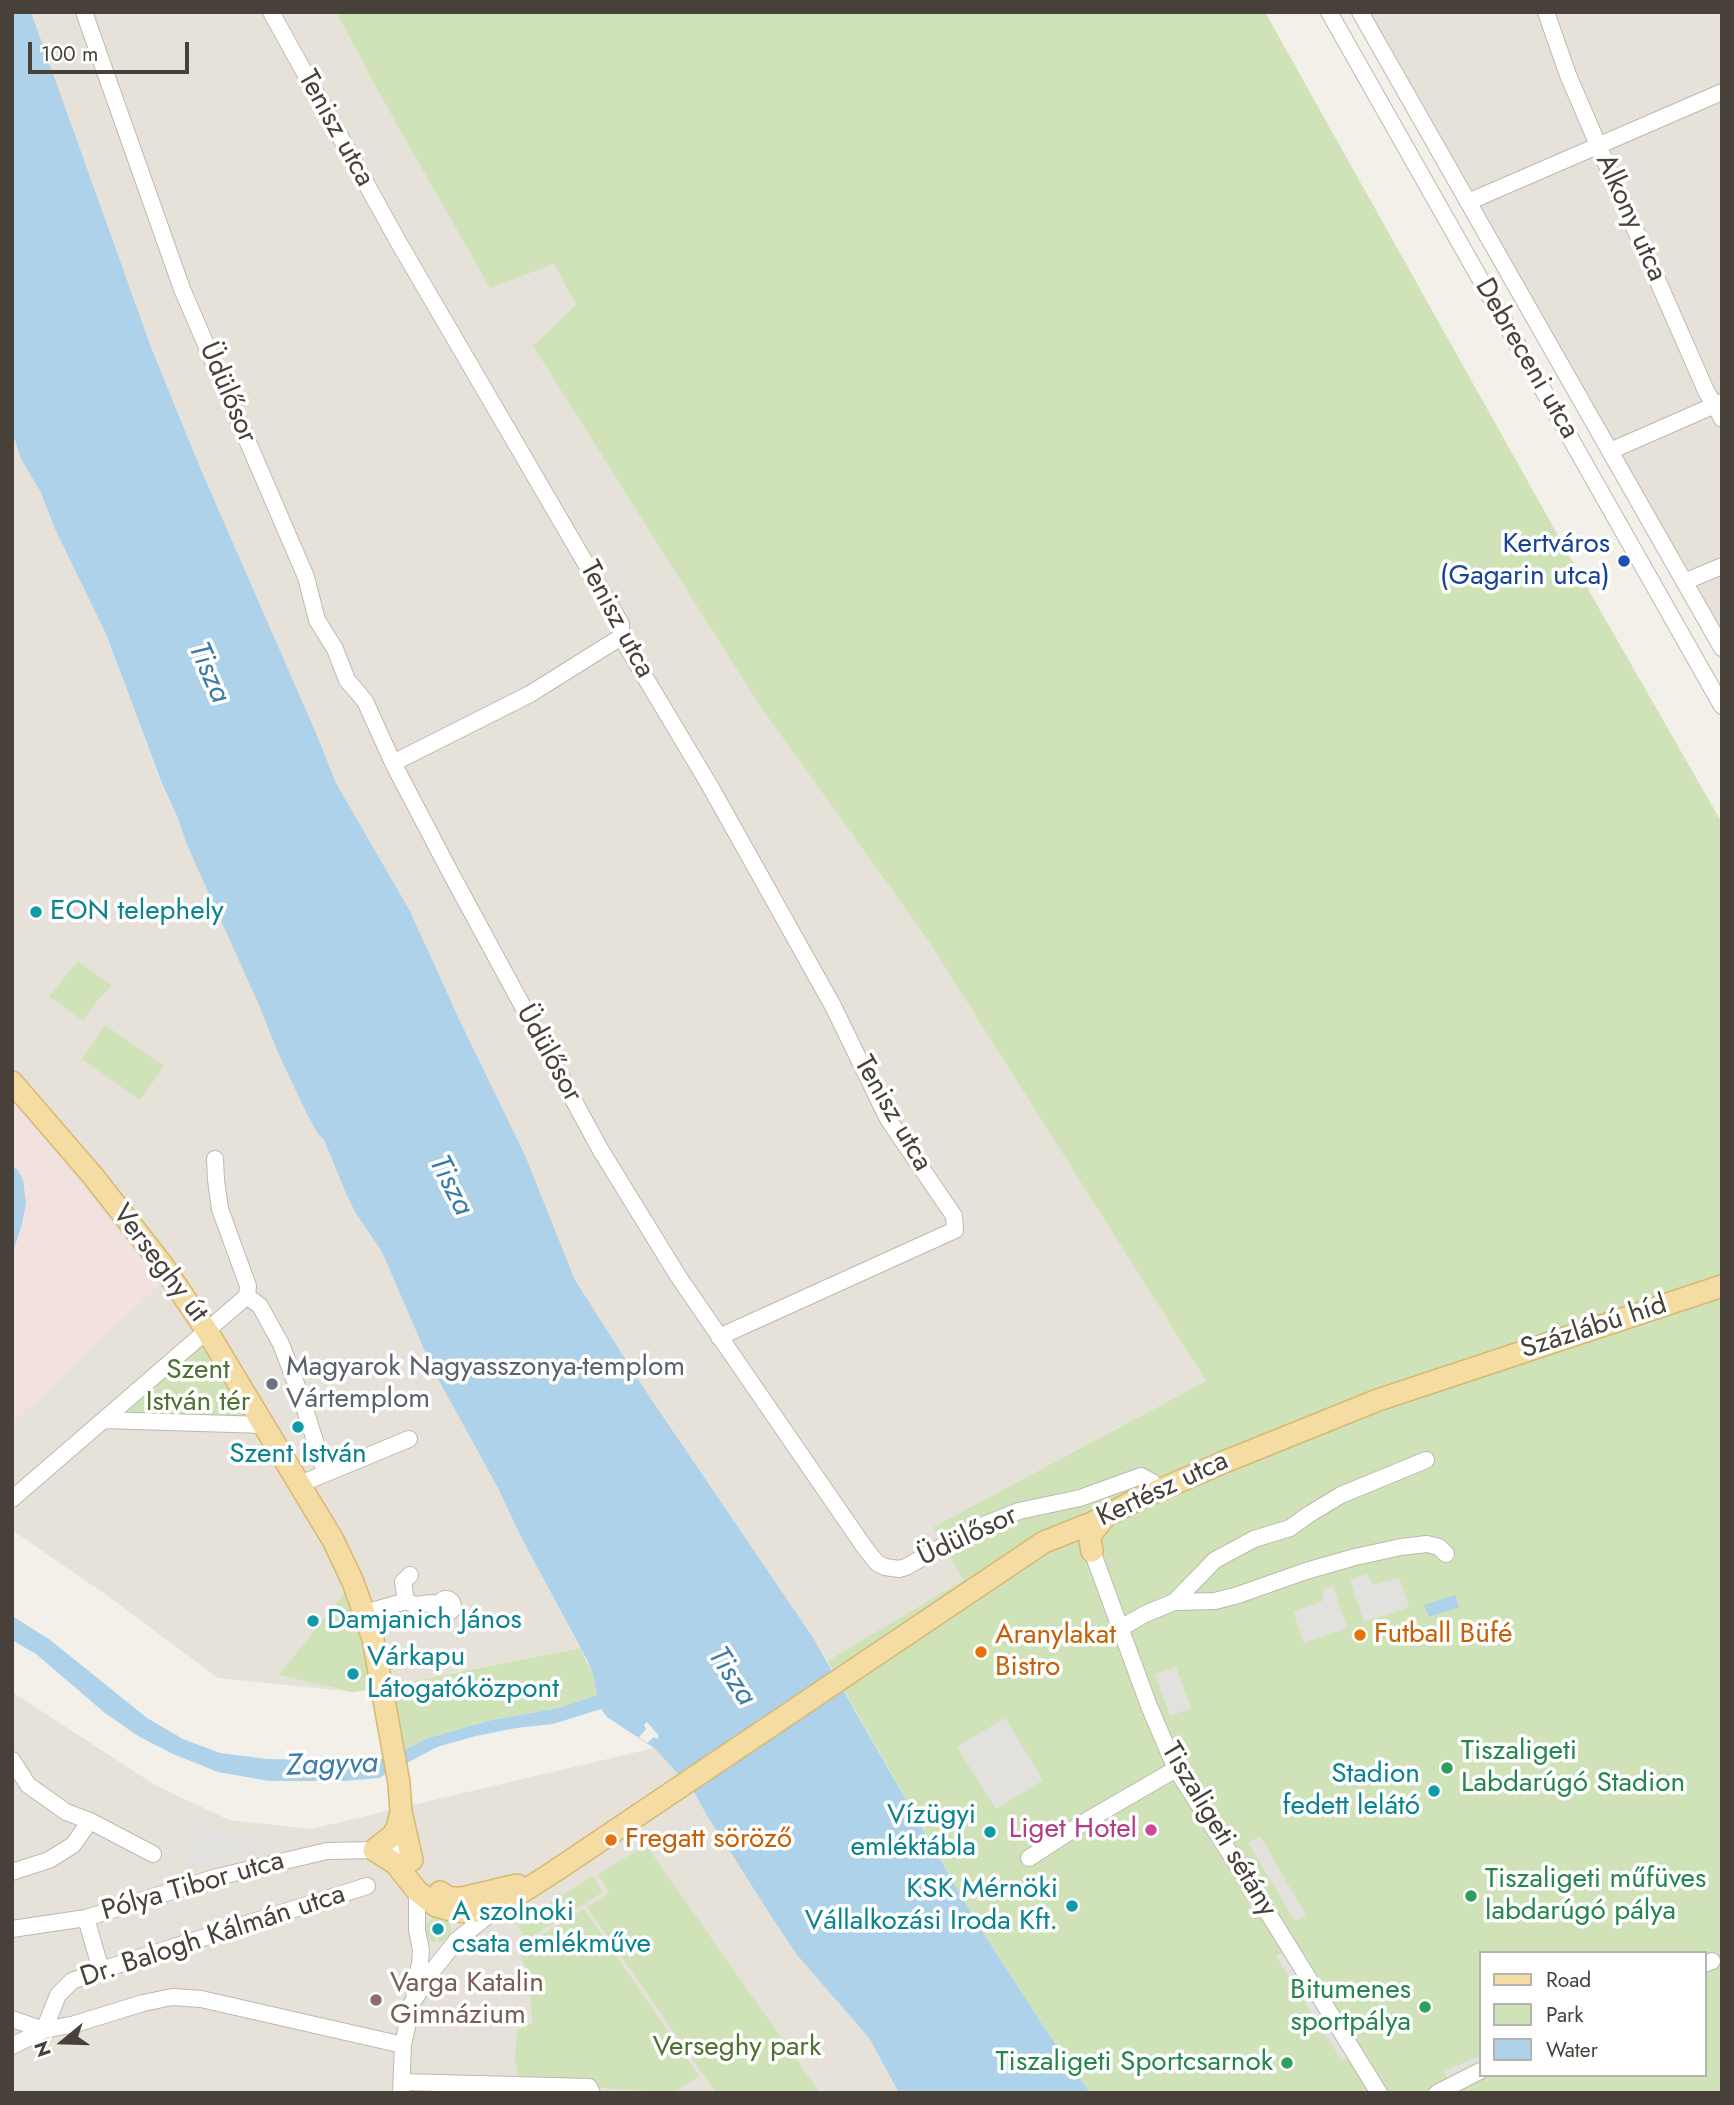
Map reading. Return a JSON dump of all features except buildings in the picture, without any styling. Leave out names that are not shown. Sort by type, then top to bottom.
[{"type":"main road","name":"Verseghy út","points":[[12,1082],[93,1176],[154,1253],[207,1331]]},
{"type":"main road","name":"Százlábú híd","points":[[1467,1370],[1722,1286]]},
{"type":"main road","points":[[207,1331],[305,1492],[354,1583],[373,1639],[399,1783],[409,1871],[417,1891]]},
{"type":"main road","name":"Kertész utca","points":[[447,1905],[473,1912],[505,1903],[1050,1539],[1159,1490],[1353,1410],[1467,1370]]},
{"type":"main road","points":[[1092,1551],[1091,1534],[1113,1511]]},
{"type":"main road","points":[[1078,1528],[1092,1551]]},
{"type":"main road","points":[[1050,1539],[1072,1541],[1092,1551]]},
{"type":"main road","points":[[397,1828],[430,1884],[447,1905],[417,1891],[396,1864],[374,1850],[392,1836],[397,1828]]},
{"type":"main road","points":[[447,1905],[462,1898],[542,1878]]},
{"type":"street","name":"Üdülősor","points":[[83,12],[182,289],[306,577],[317,620],[335,649],[347,680],[365,701],[393,762],[506,978],[600,1149],[678,1276],[864,1548],[877,1563],[885,1567],[906,1567],[971,1530],[1019,1511],[1080,1498],[1141,1476],[1159,1490]]},
{"type":"street","name":"Tenisz utca","points":[[271,12],[399,243],[621,624],[621,637],[710,786],[833,1006],[888,1119],[954,1216],[955,1230],[719,1337]]},
{"type":"street","name":"Debreceni utca","points":[[1329,12],[1722,706]]},
{"type":"street","name":"Debreceni utca","points":[[1360,12],[1722,648]]},
{"type":"street","name":"Alkony utca","points":[[1546,12],[1598,145],[1707,393],[1720,409]]},
{"type":"street","points":[[1468,202],[1722,92]]},
{"type":"street","points":[[1610,451],[1720,409]]},
{"type":"street","points":[[1684,582],[1722,566]]},
{"type":"street","points":[[393,762],[530,694],[621,637]]},
{"type":"street","name":"Verseghy út","points":[[207,1331],[247,1296],[248,1286],[220,1209],[215,1159]]},
{"type":"street","points":[[247,1296],[260,1306],[281,1345],[325,1472]]},
{"type":"street","points":[[12,1499],[207,1331]]},
{"type":"street","points":[[104,1420],[264,1425]]},
{"type":"street","points":[[305,1492],[325,1472],[409,1439]]},
{"type":"street","points":[[1174,1602],[1215,1560],[1254,1539],[1290,1528],[1341,1495],[1426,1460]]},
{"type":"street","points":[[1121,1629],[1145,1614],[1174,1602],[1215,1601],[1355,1557],[1427,1544],[1439,1547],[1446,1554]]},
{"type":"street","name":"Tiszaligeti sétány","points":[[1092,1551],[1153,1717],[1176,1769],[1279,1929],[1379,2093]]},
{"type":"street","points":[[406,1601],[403,1582],[411,1575]]},
{"type":"street","points":[[365,1613],[406,1601],[415,1605],[432,1603],[439,1607]]},
{"type":"street","points":[[12,1760],[20,1787],[153,1854]]},
{"type":"street","points":[[1029,1858],[1176,1769]]},
{"type":"street","points":[[12,1871],[49,1860],[73,1845],[90,1821]]},
{"type":"street","name":"Pólya Tibor utca","points":[[12,1928],[86,1917],[217,1877],[284,1860],[327,1851],[374,1850],[405,1841]]},
{"type":"street","name":"Dr. Balogh Kálmán utca","points":[[44,2030],[58,1995],[72,1981],[367,1886]]},
{"type":"street","points":[[417,1891],[417,1930],[421,1963],[403,2045],[401,2087],[590,2090]]},
{"type":"street","points":[[412,2003],[457,1940],[505,1903]]},
{"type":"street","points":[[418,1923],[427,1911],[447,1905],[460,1927],[457,1940]]},
{"type":"street","points":[[86,1917],[101,1970]]},
{"type":"street","points":[[12,2046],[44,2030],[172,1997],[201,1999],[403,2045]]},
{"type":"street","points":[[12,2019],[44,2030]]},
{"type":"street","points":[[1437,2093],[1478,2072]]},
{"type":"shaded area","points":[[31,12],[336,12],[385,104],[490,287],[554,264],[577,305],[534,347],[757,702],[929,942],[1206,1381],[933,1527],[963,1580],[827,1661],[647,1393],[575,1280],[525,1155],[410,911],[336,783],[199,465],[151,347]]},
{"type":"shaded area","points":[[1360,12],[1722,12],[1722,648]]},
{"type":"shaded area","points":[[12,439],[15,440],[20,457],[41,493],[54,527],[106,634],[161,784],[260,1005],[278,1053],[317,1133],[324,1140],[355,1212],[382,1252],[433,1370],[498,1488],[580,1648],[353,1692],[218,1678],[115,1601],[12,1530]]},
{"type":"shaded area","points":[[12,1099],[161,1283],[12,1424]]},
{"type":"shaded area","points":[[1367,1574],[1374,1585],[1399,1578],[1409,1607],[1364,1622],[1350,1580]]},
{"type":"shaded area","points":[[1333,1586],[1347,1628],[1304,1643],[1293,1611],[1321,1602],[1324,1597],[1323,1589]]},
{"type":"shaded area","points":[[1176,1667],[1191,1708],[1170,1716],[1155,1674]]},
{"type":"shaded area","points":[[12,1692],[155,1785],[229,1820],[311,1829],[654,1748],[693,1790],[797,1955],[869,2038],[899,2093],[12,2093]]},
{"type":"shaded area","points":[[1005,1718],[1043,1780],[996,1809],[957,1747]]},
{"type":"shaded area","points":[[188,1828],[259,1834],[263,1850],[187,1868]]},
{"type":"shaded area","points":[[1260,1836],[1306,1915],[1295,1921],[1248,1843]]},
{"type":"shaded area","points":[[1284,1952],[1351,2057],[1342,2061],[1276,1956]]},
{"type":"shaded area","points":[[1478,2057],[1478,2072],[1451,2086],[1444,2071]]},
{"type":"green space","points":[[336,12],[1265,12],[1722,823],[1722,2093],[1090,2093],[1042,2024],[975,1920],[827,1661],[963,1580],[933,1527],[1206,1381],[929,942],[757,702],[533,346],[576,305],[554,264],[490,288]]},
{"type":"green space","points":[[78,961],[112,986],[96,1002],[83,1021],[49,996]]},
{"type":"green space","points":[[105,1025],[164,1066],[140,1100],[82,1059]]},
{"type":"green space","name":"Szent István tér","points":[[207,1331],[264,1425],[104,1420]]},
{"type":"green space","points":[[353,1582],[382,1687],[580,1648],[593,1674],[597,1695],[560,1708],[487,1721],[425,1739],[394,1756],[382,1688],[353,1692],[279,1675]]},
{"type":"green space","name":"Verseghy park","points":[[646,1845],[820,2093],[716,2093],[587,1907],[609,1893],[598,1874]]},
{"type":"green space","points":[[593,1876],[603,1892],[526,1940],[516,1923]]},
{"type":"green space","points":[[584,1909],[699,2076],[675,2092],[521,2084],[515,2059],[517,2030],[532,2023],[530,1979],[518,1950]]},
{"type":"green space","points":[[434,1916],[446,1918],[451,1925],[451,1933],[441,1942],[438,1942],[438,1933],[442,1933],[442,1925],[434,1925],[436,1942],[426,1934],[425,1925]]},
{"type":"water","points":[[12,12],[31,12],[151,347],[199,465],[336,783],[410,911],[525,1155],[575,1280],[647,1393],[812,1636],[975,1920],[1090,2093],[899,2093],[869,2038],[797,1955],[693,1790],[654,1748],[607,1717],[601,1709],[553,1724],[516,1728],[437,1747],[379,1778],[269,1781],[218,1772],[138,1736],[105,1713],[36,1654],[12,1640],[12,1616],[49,1639],[147,1718],[183,1739],[220,1753],[267,1759],[370,1761],[394,1756],[425,1739],[487,1721],[559,1708],[597,1695],[588,1662],[433,1370],[382,1252],[355,1212],[324,1140],[317,1133],[278,1053],[187,845],[106,634],[54,527],[41,493],[20,457],[15,440],[12,439]]},
{"type":"water","points":[[12,1167],[18,1170],[23,1180],[26,1203],[12,1254]]},
{"type":"water","points":[[1455,1595],[1459,1607],[1429,1617],[1424,1605]]},
{"type":"pier","points":[[647,1722],[659,1736],[647,1743],[639,1737],[646,1729],[644,1725]]},
{"type":"place","name":"Kertváros (Gagarin utca)","points":[[1624,561]]},
{"type":"place","name":"EON telephely","points":[[36,912]]},
{"type":"place","name":"Magyarok Nagyasszonya-templom Vártemplom","points":[[272,1384]]},
{"type":"place","name":"Szent István","points":[[298,1427]]},
{"type":"place","name":"Damjanich János","points":[[313,1621]]},
{"type":"place","name":"Futball Büfé","points":[[1360,1635]]},
{"type":"place","name":"Aranylakat Bistro","points":[[981,1652]]},
{"type":"place","name":"Várkapu Látogatóközpont","points":[[353,1674]]},
{"type":"place","name":"Tiszaligeti Labdarúgó Stadion","points":[[1447,1768]]},
{"type":"place","name":"Stadion fedett lelátó","points":[[1434,1791]]},
{"type":"place","name":"Liget Hotel","points":[[1151,1830]]},
{"type":"place","name":"Vízügyi emléktábla","points":[[990,1832]]},
{"type":"place","name":"Fregatt söröző","points":[[611,1840]]},
{"type":"place","name":"Tiszaligeti műfüves labdarúgó pálya","points":[[1471,1896]]},
{"type":"place","name":"KSK Mérnöki Vállalkozási Iroda Kft.","points":[[1072,1906]]},
{"type":"place","name":"A szolnoki csata emlékműve","points":[[438,1929]]},
{"type":"place","name":"Varga Katalin Gimnázium","points":[[376,2000]]},
{"type":"place","name":"Bitumenes sportpálya","points":[[1425,2007]]},
{"type":"place","name":"Tiszaligeti Sportcsarnok","points":[[1287,2063]]},
{"type":"water label","name":"Tisza","points":[[208,673]]},
{"type":"water label","name":"Tisza","points":[[450,1186]]},
{"type":"water label","name":"Tisza","points":[[731,1677]]},
{"type":"water label","name":"Zagyva","points":[[332,1766]]}]
